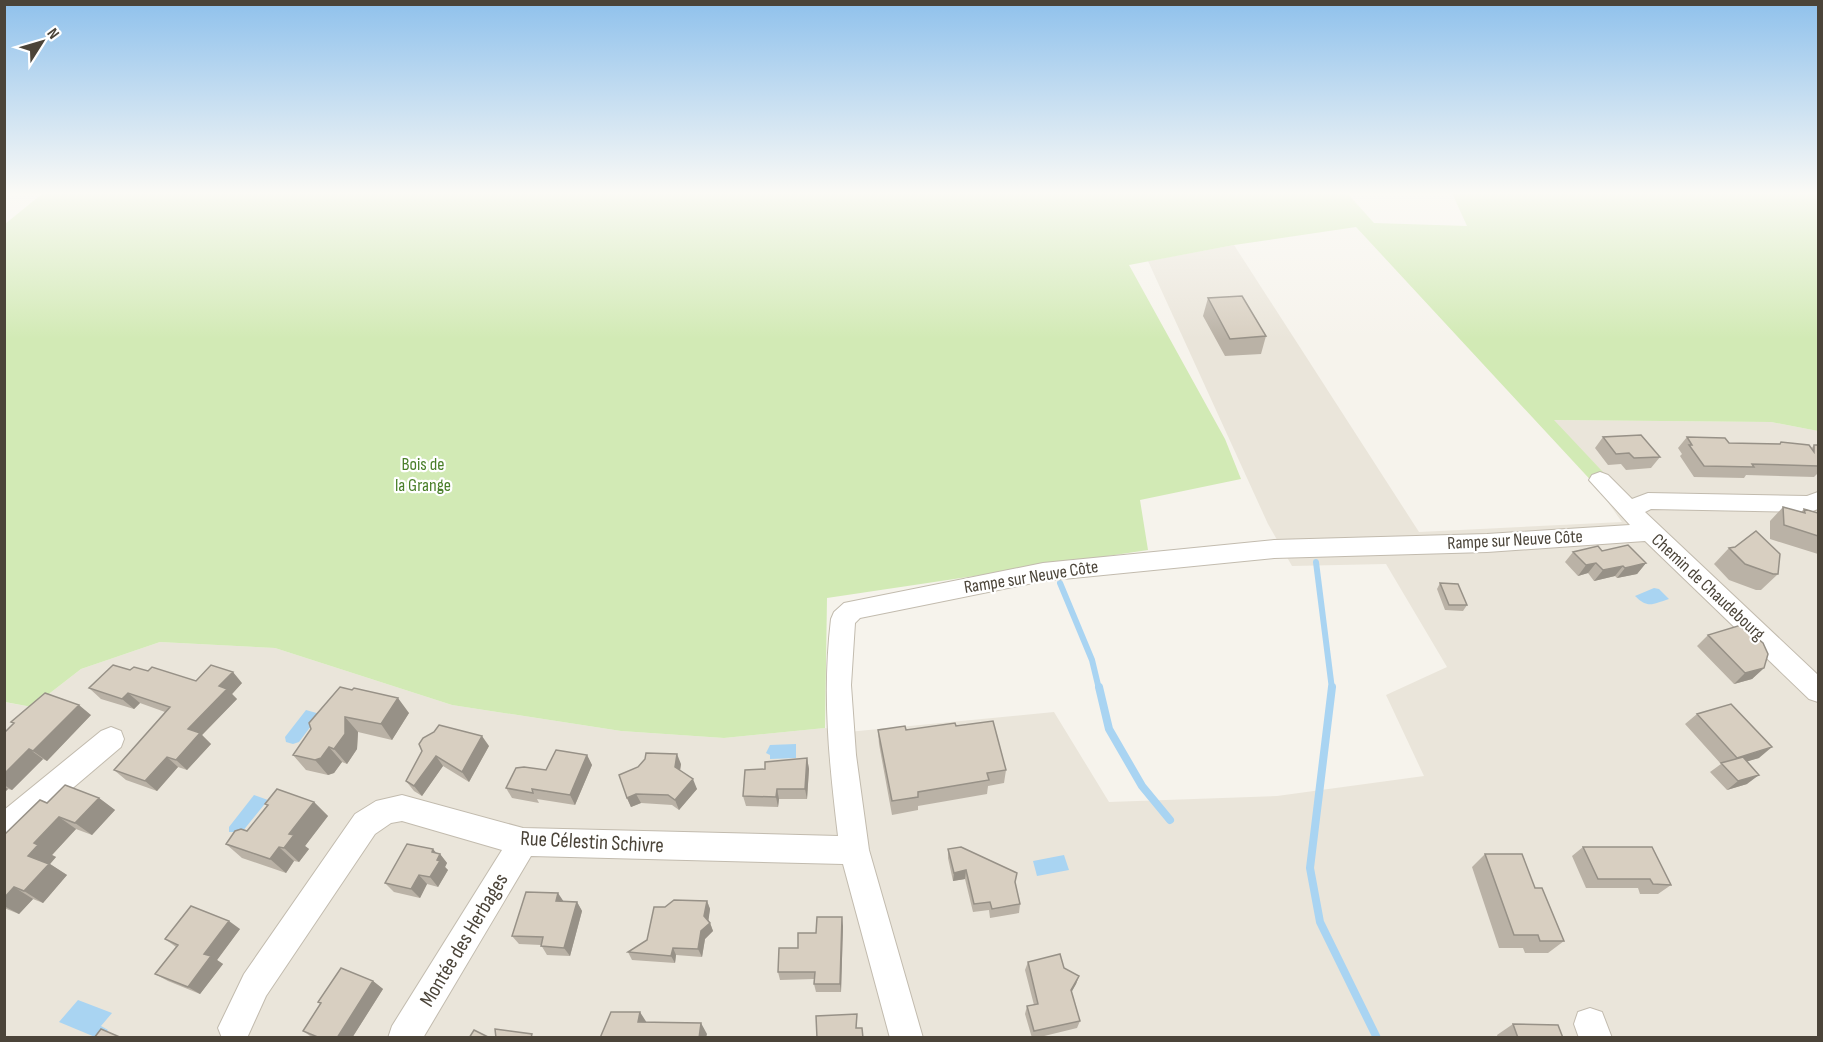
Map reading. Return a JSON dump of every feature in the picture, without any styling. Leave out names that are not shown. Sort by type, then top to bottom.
[{"type":"street","name":"Chemin de Chaudebourg","points":[[1600,480],[1650,532],[1818,691]]},
{"type":"street","points":[[1630,510],[1648,501],[1816,504]]},
{"type":"street","name":"Rampe sur Neuve Côte","points":[[907,1038],[854,850],[842,755],[838,685],[843,619],[853,610],[1043,572],[1263,550],[1487,543],[1650,532]]},
{"type":"street","points":[[4,828],[111,739]]},
{"type":"street","name":"Rue Célestin Schivre","points":[[234,1028],[255,985],[365,824],[386,810],[402,808],[523,842],[854,850]]},
{"type":"street","name":"Montée des Herbages","points":[[404,1038],[523,842]]},
{"type":"shaded area","points":[[1234,245],[1419,532],[1622,522],[1597,487],[1618,488],[1553,420],[1771,422],[1818,431],[1818,1037],[5,1037],[4,702],[32,707],[81,669],[160,642],[275,648],[452,705],[621,731],[724,738],[825,728],[848,732],[1054,712],[1109,802],[1277,796],[1424,776],[1386,695],[1447,667],[1386,564],[1292,566],[1268,524],[1148,261]]},
{"type":"green space","name":"Bois de la Grange","points":[[5,242],[1257,242],[1129,265],[1225,439],[1241,479],[1140,500],[1148,550],[827,598],[825,728],[724,738],[621,731],[452,705],[275,648],[160,642],[81,669],[32,707],[5,702]]},
{"type":"green space","name":"Bois de la Grange","points":[[1370,242],[1818,242],[1818,431],[1771,422],[1554,420],[1619,489],[1597,487]]},
{"type":"water","points":[[1654,588],[1659,589],[1669,599],[1647,604],[1635,596]]},
{"type":"water","points":[[306,710],[320,714],[299,742],[293,744],[286,742],[285,737]]},
{"type":"water","points":[[796,744],[796,758],[770,759],[770,755],[766,753],[770,745]]},
{"type":"water","points":[[254,795],[268,800],[242,832],[229,832],[229,827]]},
{"type":"water","points":[[1064,855],[1069,870],[1037,876],[1033,861]]},
{"type":"water","points":[[78,1000],[112,1013],[101,1026],[108,1030],[102,1037],[95,1037],[59,1022]]},
{"type":"building","points":[[1242,296],[1266,336],[1230,339],[1208,298]]},
{"type":"building","points":[[1641,435],[1660,457],[1634,458],[1629,453],[1616,454],[1603,437]]},
{"type":"building","points":[[1687,437],[1725,438],[1729,443],[1780,444],[1781,442],[1809,445],[1814,452],[1814,445],[1818,445],[1818,466],[1752,464],[1754,467],[1704,466],[1689,445],[1692,445]]},
{"type":"building","points":[[1783,507],[1805,513],[1804,509],[1818,513],[1818,536],[1784,525]]},
{"type":"building","points":[[1756,531],[1780,554],[1778,574],[1745,564],[1729,548],[1735,547]]},
{"type":"building","points":[[1628,545],[1646,563],[1603,570],[1596,563],[1586,565],[1573,552],[1598,546],[1602,551]]},
{"type":"building","points":[[1440,583],[1458,584],[1467,605],[1449,605]]},
{"type":"building","points":[[1741,625],[1763,643],[1768,654],[1764,668],[1745,673],[1708,635]]},
{"type":"building","points":[[113,665],[130,670],[134,667],[148,671],[152,667],[196,681],[211,665],[233,672],[219,686],[227,689],[188,729],[200,733],[176,760],[167,757],[145,781],[114,770],[170,707],[128,693],[122,699],[89,688]]},
{"type":"building","points":[[340,687],[398,698],[381,724],[345,717],[345,734],[334,749],[329,747],[321,758],[315,760],[293,755],[311,729],[309,723]]},
{"type":"building","points":[[45,693],[79,705],[33,751],[29,749],[4,774],[4,733],[14,723],[11,722]]},
{"type":"building","points":[[1731,704],[1772,747],[1737,758],[1697,714]]},
{"type":"building","points":[[993,721],[1006,770],[987,773],[989,780],[918,792],[918,797],[892,801],[878,730],[905,726],[906,730],[955,723],[956,726]]},
{"type":"building","points":[[439,725],[482,736],[462,772],[436,756],[414,786],[406,781],[422,751],[419,744]]},
{"type":"building","points":[[556,750],[587,755],[570,795],[532,789],[533,793],[506,788],[516,768],[546,770]]},
{"type":"building","points":[[646,753],[677,754],[675,767],[693,779],[675,800],[668,795],[636,794],[627,798],[619,775],[638,767],[645,759]]},
{"type":"building","points":[[1743,757],[1759,775],[1738,781],[1721,763]]},
{"type":"building","points":[[807,758],[805,789],[777,789],[776,797],[743,796],[745,770],[765,769],[765,762]]},
{"type":"building","points":[[65,785],[99,798],[75,823],[59,817],[34,843],[38,845],[28,856],[49,864],[24,891],[14,887],[4,898],[4,835],[40,800],[47,803]]},
{"type":"building","points":[[277,789],[314,802],[289,834],[294,835],[284,848],[279,847],[270,859],[226,844],[235,831],[241,829],[247,831],[268,805],[265,804]]},
{"type":"building","points":[[407,844],[433,849],[432,852],[440,854],[437,860],[440,861],[430,877],[419,875],[411,889],[385,883]]},
{"type":"building","points":[[961,847],[1017,873],[1015,882],[1020,904],[992,909],[990,902],[974,904],[966,870],[954,873],[948,849]]},
{"type":"building","points":[[1583,847],[1652,847],[1671,885],[1653,884],[1650,879],[1598,879]]},
{"type":"building","points":[[1485,854],[1522,854],[1535,888],[1542,888],[1564,941],[1540,941],[1538,935],[1514,935]]},
{"type":"building","points":[[526,892],[558,893],[556,901],[577,902],[564,948],[541,946],[543,937],[512,936]]},
{"type":"building","points":[[674,900],[707,901],[704,916],[710,923],[701,931],[698,949],[673,948],[671,956],[628,952],[647,940],[654,907],[665,907]]},
{"type":"building","points":[[191,906],[229,921],[204,954],[211,956],[188,987],[155,974],[178,945],[165,939]]},
{"type":"building","points":[[817,917],[842,917],[840,984],[814,984],[815,972],[778,972],[779,948],[798,948],[798,933],[816,933]]},
{"type":"building","points":[[1060,954],[1064,968],[1079,976],[1071,990],[1080,1021],[1034,1031],[1027,1006],[1038,1004],[1028,962]]},
{"type":"building","points":[[341,968],[373,981],[337,1038],[320,1038],[303,1031],[321,1003],[318,1002]]},
{"type":"building","points":[[611,1012],[640,1012],[638,1022],[701,1023],[699,1038],[600,1038]]},
{"type":"building","points":[[857,1014],[856,1028],[862,1028],[863,1038],[817,1038],[816,1016]]},
{"type":"building","points":[[1513,1024],[1558,1025],[1563,1038],[1518,1038]]},
{"type":"building","points":[[101,1029],[122,1038],[94,1038]]},
{"type":"building","points":[[495,1029],[532,1034],[531,1038],[496,1038]]},
{"type":"building","points":[[474,1030],[490,1038],[469,1038]]},
{"type":"waterway","points":[[1316,562],[1332,688]]},
{"type":"waterway","points":[[1060,583],[1092,660],[1099,689]]},
{"type":"waterway","points":[[1099,687],[1109,729],[1142,786],[1170,820]]},
{"type":"waterway","points":[[1332,688],[1310,868],[1320,922],[1377,1038]]}]
